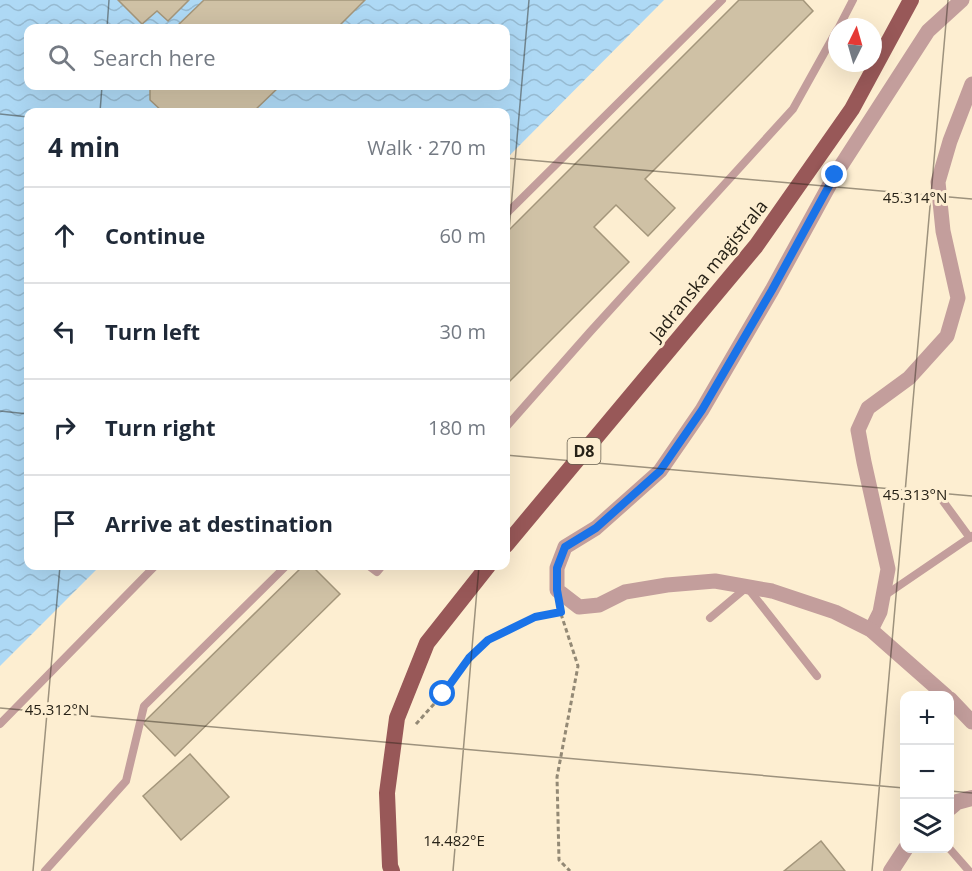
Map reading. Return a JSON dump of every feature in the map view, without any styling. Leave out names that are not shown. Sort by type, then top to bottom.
[{"type":"main road","name":"Jadranska magistrala","points":[[510,540],[756,246],[852,109],[911,0]]},
{"type":"main road","points":[[392,871],[387,793],[397,718],[427,643],[485,570]]},
{"type":"street","points":[[940,691],[871,630],[835,612],[772,591],[715,581],[667,585],[626,592],[599,605],[579,608],[557,590],[557,568],[565,547],[596,528],[660,471],[702,410],[835,175],[928,31],[962,0]]},
{"type":"street","points":[[871,630],[880,612],[888,569],[858,430],[868,408],[909,378],[947,336],[958,298],[943,231],[938,182],[950,141],[972,84]]},
{"type":"street","points":[[958,298],[972,306]]},
{"type":"street","points":[[954,703],[972,722]]},
{"type":"street","points":[[954,805],[972,798]]},
{"type":"street","points":[[891,871],[903,853]]},
{"type":"lane","points":[[510,210],[722,0]]},
{"type":"lane","points":[[844,18],[853,0]]},
{"type":"lane","points":[[510,422],[793,110],[828,47]]},
{"type":"lane","points":[[883,596],[971,537],[940,497]]},
{"type":"lane","points":[[0,724],[151,570]]},
{"type":"lane","points":[[45,871],[126,781],[144,705],[282,570]]},
{"type":"lane","points":[[710,618],[747,587],[817,676]]},
{"type":"lane","points":[[953,853],[969,871]]},
{"type":"path","points":[[416,724],[443,694],[469,658],[488,640],[535,617],[561,612],[578,666],[557,777],[559,860],[570,871]]},
{"type":"water","points":[[0,0],[664,0],[510,155],[510,108],[24,108],[24,570],[96,570],[0,666]]},
{"type":"building","points":[[118,0],[189,0],[168,21],[157,11],[142,24]]},
{"type":"building","points":[[204,0],[365,0],[341,24],[179,24]]},
{"type":"building","points":[[739,0],[803,0],[813,11],[645,179],[675,208],[648,236],[616,205],[594,227],[629,262],[510,381],[510,229]]},
{"type":"building","points":[[150,90],[276,90],[257,108],[159,108],[150,100]]},
{"type":"building","points":[[299,570],[316,570],[340,594],[175,756],[143,723]]},
{"type":"building","points":[[190,754],[229,797],[181,840],[143,796]]},
{"type":"building","points":[[821,841],[845,871],[784,871]]},
{"type":"route","points":[[443,694],[469,658],[488,640],[535,617],[561,612],[557,590],[557,568],[565,547],[596,528],[660,471],[702,410],[772,290],[835,175]]}]
